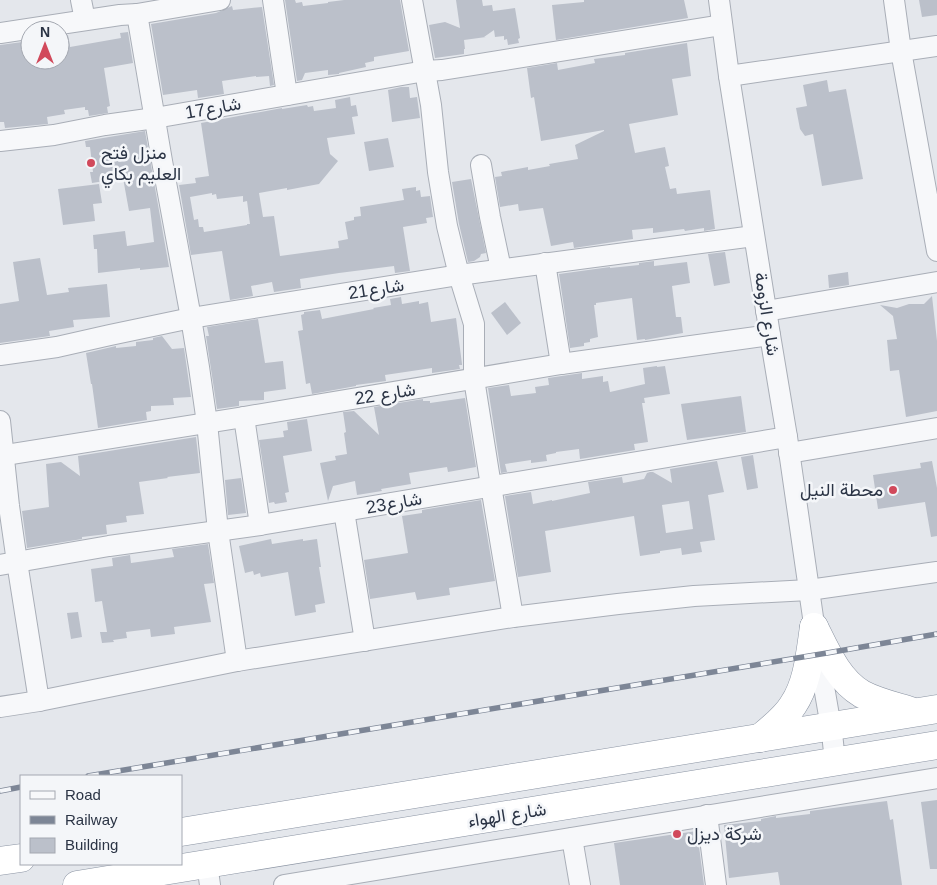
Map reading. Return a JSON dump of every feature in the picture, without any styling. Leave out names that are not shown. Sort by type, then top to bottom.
[{"type":"highway","points":[[814,627],[827,654],[839,672],[850,685],[862,694],[875,700],[926,711]]},
{"type":"highway","points":[[760,738],[785,716],[798,696],[806,673],[814,627]]},
{"type":"highway","name":"شارع الهواء","points":[[182,832],[926,711]]},
{"type":"highway","name":"شارع الهواء","points":[[77,885],[209,874],[937,745]]},
{"type":"highway","points":[[0,861],[20,858]]},
{"type":"street","points":[[81,0],[85,20]]},
{"type":"street","points":[[0,33],[137,14],[199,2],[220,0]]},
{"type":"street","points":[[273,0],[287,95]]},
{"type":"street","points":[[412,0],[431,105],[438,172],[447,226],[474,324],[474,380],[513,617]]},
{"type":"street","name":"شارع الزومة","points":[[718,0],[788,445],[835,762]]},
{"type":"street","points":[[894,0],[901,51],[937,251]]},
{"type":"street","points":[[137,14],[191,318],[207,423],[218,532],[237,661]]},
{"type":"street","name":"شارع17","points":[[0,141],[54,135],[425,71],[452,69],[722,25]]},
{"type":"street","points":[[729,76],[937,46]]},
{"type":"street","points":[[481,165],[501,269]]},
{"type":"street","name":"شارع21","points":[[0,355],[57,347],[191,318],[459,275],[754,236]]},
{"type":"street","points":[[545,263],[561,364]]},
{"type":"street","points":[[766,311],[937,282]]},
{"type":"street","name":"شارع 22","points":[[2,455],[474,380],[561,364],[770,335]]},
{"type":"street","points":[[244,417],[260,525]]},
{"type":"street","points":[[0,421],[8,564],[39,701]]},
{"type":"street","name":"شارع23","points":[[8,564],[109,546],[218,532],[490,486],[788,445],[937,428]]},
{"type":"street","points":[[344,511],[365,641]]},
{"type":"street","points":[[0,707],[39,701],[237,661],[513,617],[694,596],[809,590],[937,572]]},
{"type":"street","points":[[284,885],[937,778]]},
{"type":"street","points":[[707,815],[716,885]]},
{"type":"street","points":[[572,838],[580,885]]},
{"type":"building","points":[[285,0],[295,0],[296,3],[302,2],[303,6],[344,0],[400,0],[409,51],[374,57],[374,61],[365,63],[366,67],[339,74],[328,75],[328,70],[305,73],[302,80],[297,81]]},
{"type":"building","points":[[456,0],[482,0],[483,6],[492,5],[493,11],[515,8],[520,38],[518,39],[519,43],[508,45],[507,39],[504,40],[504,36],[495,37],[494,30],[484,37],[486,37],[464,40],[464,54],[435,58],[429,25],[445,22],[460,28]]},
{"type":"building","points":[[584,0],[684,0],[688,18],[556,40],[552,5],[584,2]]},
{"type":"building","points":[[919,0],[937,0],[937,15],[922,17]]},
{"type":"building","points":[[232,6],[233,10],[262,7],[274,85],[270,86],[269,76],[256,76],[222,81],[224,94],[198,98],[197,90],[163,95],[151,24],[216,13]]},
{"type":"building","points":[[128,32],[133,63],[104,68],[110,106],[107,107],[108,113],[89,116],[88,110],[85,110],[85,107],[64,110],[65,114],[47,117],[48,124],[5,128],[4,122],[0,122],[0,45],[20,42],[20,70],[70,70],[70,47],[121,38],[120,33]]},
{"type":"building","points":[[687,43],[691,76],[672,79],[678,115],[629,124],[635,153],[665,147],[669,166],[665,167],[670,189],[676,188],[677,194],[710,190],[715,229],[704,231],[704,228],[685,231],[684,229],[653,233],[653,228],[632,230],[633,239],[574,248],[573,242],[551,246],[543,208],[519,211],[518,204],[500,207],[495,177],[502,176],[501,172],[528,167],[528,170],[578,159],[575,145],[604,131],[541,141],[534,97],[531,98],[527,68],[557,63],[558,70],[595,63],[594,59]]},
{"type":"building","points":[[827,80],[829,92],[846,89],[863,179],[822,186],[813,134],[805,136],[800,129],[796,108],[807,106],[803,85]]},
{"type":"building","points":[[409,87],[410,98],[417,97],[420,118],[392,122],[388,90]]},
{"type":"building","points":[[350,97],[351,106],[356,105],[358,116],[352,117],[355,134],[327,138],[330,154],[338,161],[319,184],[259,193],[263,217],[274,216],[280,256],[339,248],[338,241],[348,239],[345,222],[354,220],[354,217],[361,216],[360,207],[404,200],[402,189],[416,187],[416,191],[420,190],[421,197],[430,196],[433,217],[426,218],[427,223],[403,227],[410,271],[395,273],[394,266],[300,279],[301,288],[274,292],[272,282],[251,286],[253,296],[230,300],[222,251],[191,255],[179,185],[196,183],[195,178],[209,176],[201,123],[307,105],[308,107],[313,106],[314,111],[336,108],[335,100]],"holes":[[[212,193],[212,195],[216,194],[217,199],[243,196],[243,202],[247,201],[250,224],[204,232],[203,227],[199,227],[198,219],[194,220],[190,197]]]},
{"type":"building","points":[[145,131],[169,267],[98,273],[97,249],[94,249],[93,235],[125,231],[127,246],[154,242],[150,208],[129,211],[123,178],[92,183],[90,172],[93,172],[90,147],[86,147],[85,141]]},
{"type":"building","points":[[388,138],[394,167],[369,171],[364,142]]},
{"type":"building","points":[[471,179],[486,253],[481,254],[474,261],[468,262],[452,182]]},
{"type":"building","points":[[99,184],[102,203],[93,204],[95,221],[63,225],[58,189]]},
{"type":"building","points":[[725,252],[730,283],[714,286],[708,254]]},
{"type":"building","points":[[40,258],[47,295],[69,292],[68,288],[107,284],[110,317],[73,320],[74,327],[49,331],[50,336],[0,343],[0,304],[19,301],[13,262]]},
{"type":"building","points":[[654,261],[654,266],[687,262],[690,283],[672,286],[676,317],[681,317],[683,333],[637,340],[632,298],[596,303],[594,305],[598,337],[590,339],[590,342],[584,343],[584,346],[570,348],[559,274],[639,265],[639,263]]},
{"type":"building","points":[[848,272],[849,285],[829,288],[828,275]]},
{"type":"building","points":[[932,296],[937,341],[937,411],[906,417],[899,370],[890,371],[887,340],[897,339],[893,316],[880,305],[897,308],[909,304],[924,304]]},
{"type":"building","points":[[401,297],[402,304],[419,301],[419,304],[428,302],[431,322],[456,318],[462,364],[459,365],[460,369],[432,373],[432,368],[385,375],[386,381],[312,394],[310,383],[306,384],[298,331],[303,330],[301,315],[304,312],[320,310],[322,319],[391,305],[390,299]]},
{"type":"building","points":[[505,302],[521,323],[507,335],[491,313]]},
{"type":"building","points":[[258,319],[265,363],[283,361],[286,389],[264,392],[264,400],[239,401],[239,406],[217,409],[206,336],[209,336],[207,327]]},
{"type":"building","points":[[162,336],[172,349],[184,348],[191,397],[173,398],[174,405],[151,406],[151,411],[146,412],[147,420],[98,428],[86,353],[116,346],[116,348],[136,346],[136,342],[153,340],[153,338]]},
{"type":"building","points":[[665,366],[670,394],[644,398],[645,403],[642,403],[648,442],[634,444],[635,450],[580,459],[579,449],[556,452],[546,455],[547,461],[531,463],[531,460],[505,464],[507,472],[501,473],[488,388],[509,385],[511,396],[536,393],[535,387],[549,385],[548,378],[582,373],[582,379],[603,376],[603,382],[608,381],[610,392],[645,384],[643,368]]},
{"type":"building","points":[[741,396],[746,432],[687,440],[681,404]]},
{"type":"building","points":[[465,398],[476,467],[448,472],[447,467],[409,473],[411,484],[357,495],[355,481],[333,486],[328,501],[320,463],[336,460],[335,456],[347,454],[343,412],[354,411],[379,435],[374,407],[423,399],[423,401],[430,401],[430,403]]},
{"type":"building","points":[[307,419],[312,451],[283,456],[289,492],[285,493],[287,502],[269,503],[259,440],[284,437],[283,431],[288,430],[287,422]]},
{"type":"building","points":[[196,437],[200,473],[139,482],[144,514],[126,516],[127,522],[106,525],[107,534],[27,548],[22,511],[49,507],[46,464],[61,462],[80,476],[78,456]]},
{"type":"building","points":[[753,455],[758,488],[747,490],[741,457]]},
{"type":"building","points":[[717,461],[724,492],[708,495],[715,540],[700,542],[702,552],[682,555],[681,548],[640,556],[634,516],[545,531],[551,572],[518,577],[505,496],[531,492],[533,504],[552,501],[590,493],[588,482],[622,477],[623,483],[644,479],[647,473],[650,472],[672,483],[670,469]],"holes":[[[689,501],[693,529],[666,533],[662,505]]]},
{"type":"building","points":[[932,461],[937,488],[937,536],[931,537],[925,502],[878,509],[873,475],[921,468],[920,463]]},
{"type":"building","points":[[241,478],[246,513],[228,515],[225,480]]},
{"type":"building","points":[[481,500],[495,581],[449,588],[450,595],[417,600],[415,592],[370,599],[364,560],[408,553],[402,516],[422,513],[422,510]]},
{"type":"building","points":[[271,539],[272,544],[303,539],[303,541],[317,539],[325,603],[315,605],[316,612],[295,616],[288,572],[261,577],[260,573],[254,575],[253,571],[245,573],[239,546]]},
{"type":"building","points":[[208,544],[214,583],[204,584],[211,622],[174,627],[175,634],[151,637],[150,629],[126,632],[127,638],[102,643],[100,632],[107,632],[102,601],[95,602],[91,569],[113,566],[112,558],[130,555],[131,563],[174,557],[172,549]]},
{"type":"building","points":[[78,612],[82,637],[71,639],[67,613]]},
{"type":"building","points":[[937,800],[937,869],[930,869],[921,802]]},
{"type":"building","points":[[887,801],[890,820],[893,819],[902,885],[780,885],[778,872],[729,878],[724,825],[761,821],[761,819],[776,816],[776,818],[810,814],[810,811]]},
{"type":"building","points":[[697,831],[704,885],[620,885],[614,843]]},
{"type":"railway","points":[[94,775],[937,634]]},
{"type":"railway","points":[[0,791],[20,787]]},
{"type":"place","name":"منزل فتح العليم بكاي","points":[[91,163]]},
{"type":"place","name":"محطة النيل","points":[[893,490]]},
{"type":"place","name":"شركة ديزل","points":[[677,834]]}]
